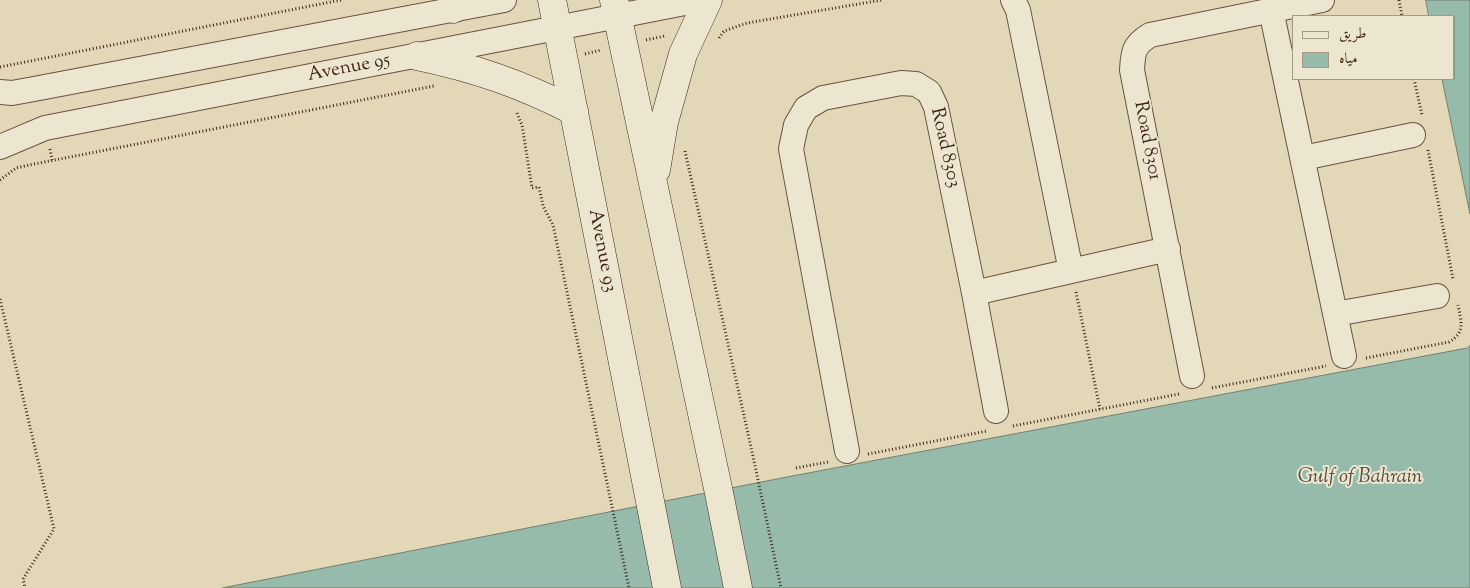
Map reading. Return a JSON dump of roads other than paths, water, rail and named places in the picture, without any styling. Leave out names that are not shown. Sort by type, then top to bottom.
[{"type":"street","name":"Avenue 95","points":[[0,92],[12,93],[34,89],[457,4],[504,0]]},
{"type":"street","name":"Avenue 93","points":[[552,0],[667,588]]},
{"type":"street","name":"Avenue 95","points":[[0,147],[45,128],[558,28],[616,8],[700,0]]},
{"type":"street","points":[[654,183],[664,122],[684,54],[708,0]]},
{"type":"street","name":"Road 8301","points":[[1194,386],[1132,70],[1133,55],[1139,42],[1150,35],[1322,0]]},
{"type":"street","points":[[1016,3],[1071,271]]},
{"type":"street","points":[[616,8],[738,588]]},
{"type":"street","points":[[1272,10],[1345,360]]},
{"type":"street","points":[[417,56],[450,62],[497,77],[544,96],[574,111]]},
{"type":"street","name":"Road 8303","points":[[848,455],[791,148],[796,125],[806,108],[823,98],[901,84],[916,84],[929,92],[936,108],[974,293],[998,423]]},
{"type":"street","points":[[1303,158],[1421,134]]},
{"type":"street","points":[[974,293],[1168,250]]},
{"type":"street","points":[[1335,314],[1449,293]]},
{"type":"water","points":[[1426,0],[1470,0],[1470,214],[1442,80],[1455,80],[1455,15],[1429,15]]},
{"type":"water","name":"Gulf of Bahrain","points":[[1470,346],[1470,588],[222,588],[787,477]]}]
